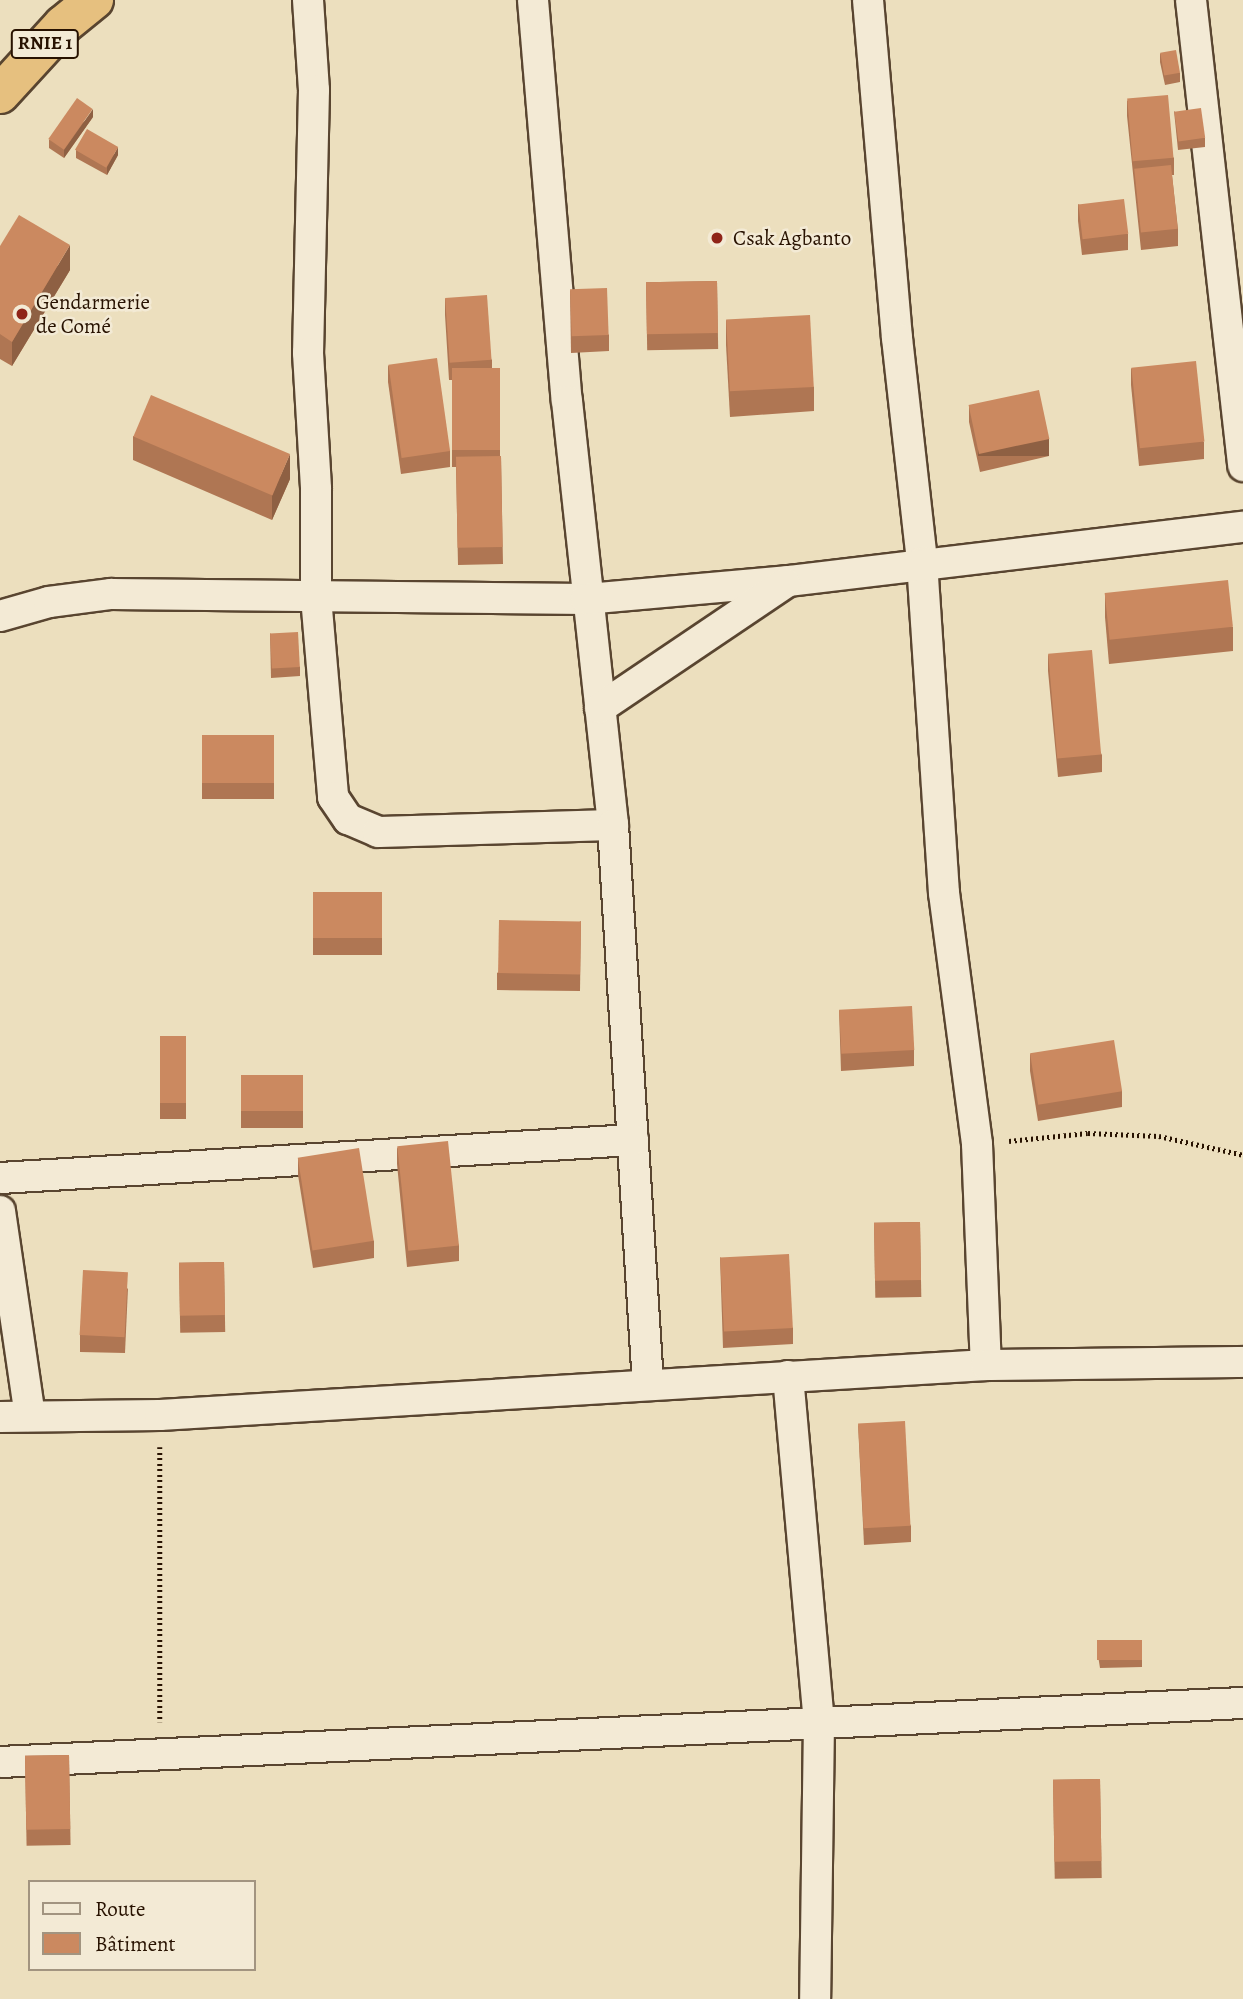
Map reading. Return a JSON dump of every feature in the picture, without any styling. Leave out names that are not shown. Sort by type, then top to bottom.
[{"type":"highway","name":"RNIE 1","points":[[0,94],[63,25],[94,0]]},
{"type":"street","points":[[308,0],[314,90],[307,353],[316,489],[316,597],[333,797],[348,819],[378,832],[613,825]]},
{"type":"street","points":[[533,0],[586,599],[613,825],[648,1385]]},
{"type":"street","points":[[867,0],[897,338],[922,562],[944,893],[977,1144],[986,1365]]},
{"type":"street","points":[[1191,0],[1243,466]]},
{"type":"street","points":[[0,616],[49,602],[111,594],[586,599],[788,581],[922,562],[1243,527]]},
{"type":"street","points":[[600,708],[788,581]]},
{"type":"street","points":[[0,1178],[633,1140]]},
{"type":"street","points":[[0,1211],[30,1416]]},
{"type":"street","points":[[0,1417],[160,1415],[986,1365],[1243,1362]]},
{"type":"street","points":[[788,1376],[819,1722],[815,1999]]},
{"type":"street","points":[[0,1762],[1243,1703]]},
{"type":"path","points":[[977,1144],[1112,1134],[1159,1136],[1243,1155]]},
{"type":"path","points":[[160,1415],[160,1755]]},
{"type":"building","points":[[1176,50],[1180,73],[1164,75],[1160,53]]},
{"type":"building","points":[[1168,95],[1173,158],[1133,161],[1127,99]]},
{"type":"building","points":[[77,98],[93,109],[64,150],[48,139]]},
{"type":"building","points":[[1201,108],[1205,138],[1178,141],[1174,112]]},
{"type":"building","points":[[87,129],[118,147],[106,168],[75,150]]},
{"type":"building","points":[[1171,165],[1178,229],[1141,233],[1134,169]]},
{"type":"building","points":[[1124,199],[1128,234],[1083,239],[1078,205]]},
{"type":"building","name":"Gendarmerie de Comé","points":[[19,215],[70,245],[12,342],[0,334],[0,246]]},
{"type":"building","points":[[717,281],[718,333],[647,334],[646,282]]},
{"type":"building","points":[[607,288],[609,335],[572,336],[570,289]]},
{"type":"building","points":[[487,295],[492,360],[450,363],[445,298]]},
{"type":"building","points":[[810,315],[814,387],[730,391],[726,319]]},
{"type":"building","points":[[437,358],[450,451],[402,458],[388,365]]},
{"type":"building","points":[[1196,361],[1204,442],[1140,448],[1131,368]]},
{"type":"building","points":[[452,368],[500,368],[500,450],[452,450]]},
{"type":"building","points":[[1039,390],[1049,439],[979,454],[969,405]]},
{"type":"building","points":[[151,395],[290,454],[272,495],[133,436]]},
{"type":"building","points":[[501,456],[503,547],[458,548],[456,457]]},
{"type":"building","points":[[1228,580],[1233,627],[1110,640],[1105,593]]},
{"type":"building","points":[[298,632],[300,667],[272,668],[270,633]]},
{"type":"building","points":[[1092,650],[1101,755],[1057,758],[1048,654]]},
{"type":"building","points":[[202,735],[274,735],[274,783],[202,783]]},
{"type":"building","points":[[313,892],[382,892],[382,938],[313,938]]},
{"type":"building","points":[[499,920],[581,921],[580,974],[498,973]]},
{"type":"building","points":[[912,1006],[914,1050],[841,1054],[839,1010]]},
{"type":"building","points":[[160,1036],[186,1036],[186,1103],[160,1103]]},
{"type":"building","points":[[1114,1040],[1122,1091],[1038,1105],[1030,1053]]},
{"type":"building","points":[[241,1075],[303,1075],[303,1111],[241,1111]]},
{"type":"building","points":[[448,1141],[459,1245],[408,1251],[397,1146]]},
{"type":"building","points":[[359,1148],[374,1241],[312,1251],[298,1158]]},
{"type":"building","points":[[920,1222],[921,1280],[875,1281],[874,1223]]},
{"type":"building","points":[[789,1254],[793,1328],[724,1332],[720,1258]]},
{"type":"building","points":[[224,1262],[225,1315],[180,1316],[179,1263]]},
{"type":"building","points":[[83,1270],[128,1272],[125,1337],[80,1335]]},
{"type":"building","points":[[905,1421],[910,1526],[864,1528],[858,1423]]},
{"type":"building","points":[[1097,1640],[1142,1640],[1142,1660],[1097,1660]]},
{"type":"building","points":[[69,1755],[70,1829],[26,1830],[25,1756]]},
{"type":"building","points":[[1100,1779],[1101,1861],[1054,1862],[1053,1780]]},
{"type":"place","name":"Csak Agbanto","points":[[717,238]]},
{"type":"place","name":"Gendarmerie de Comé","points":[[22,314]]}]
